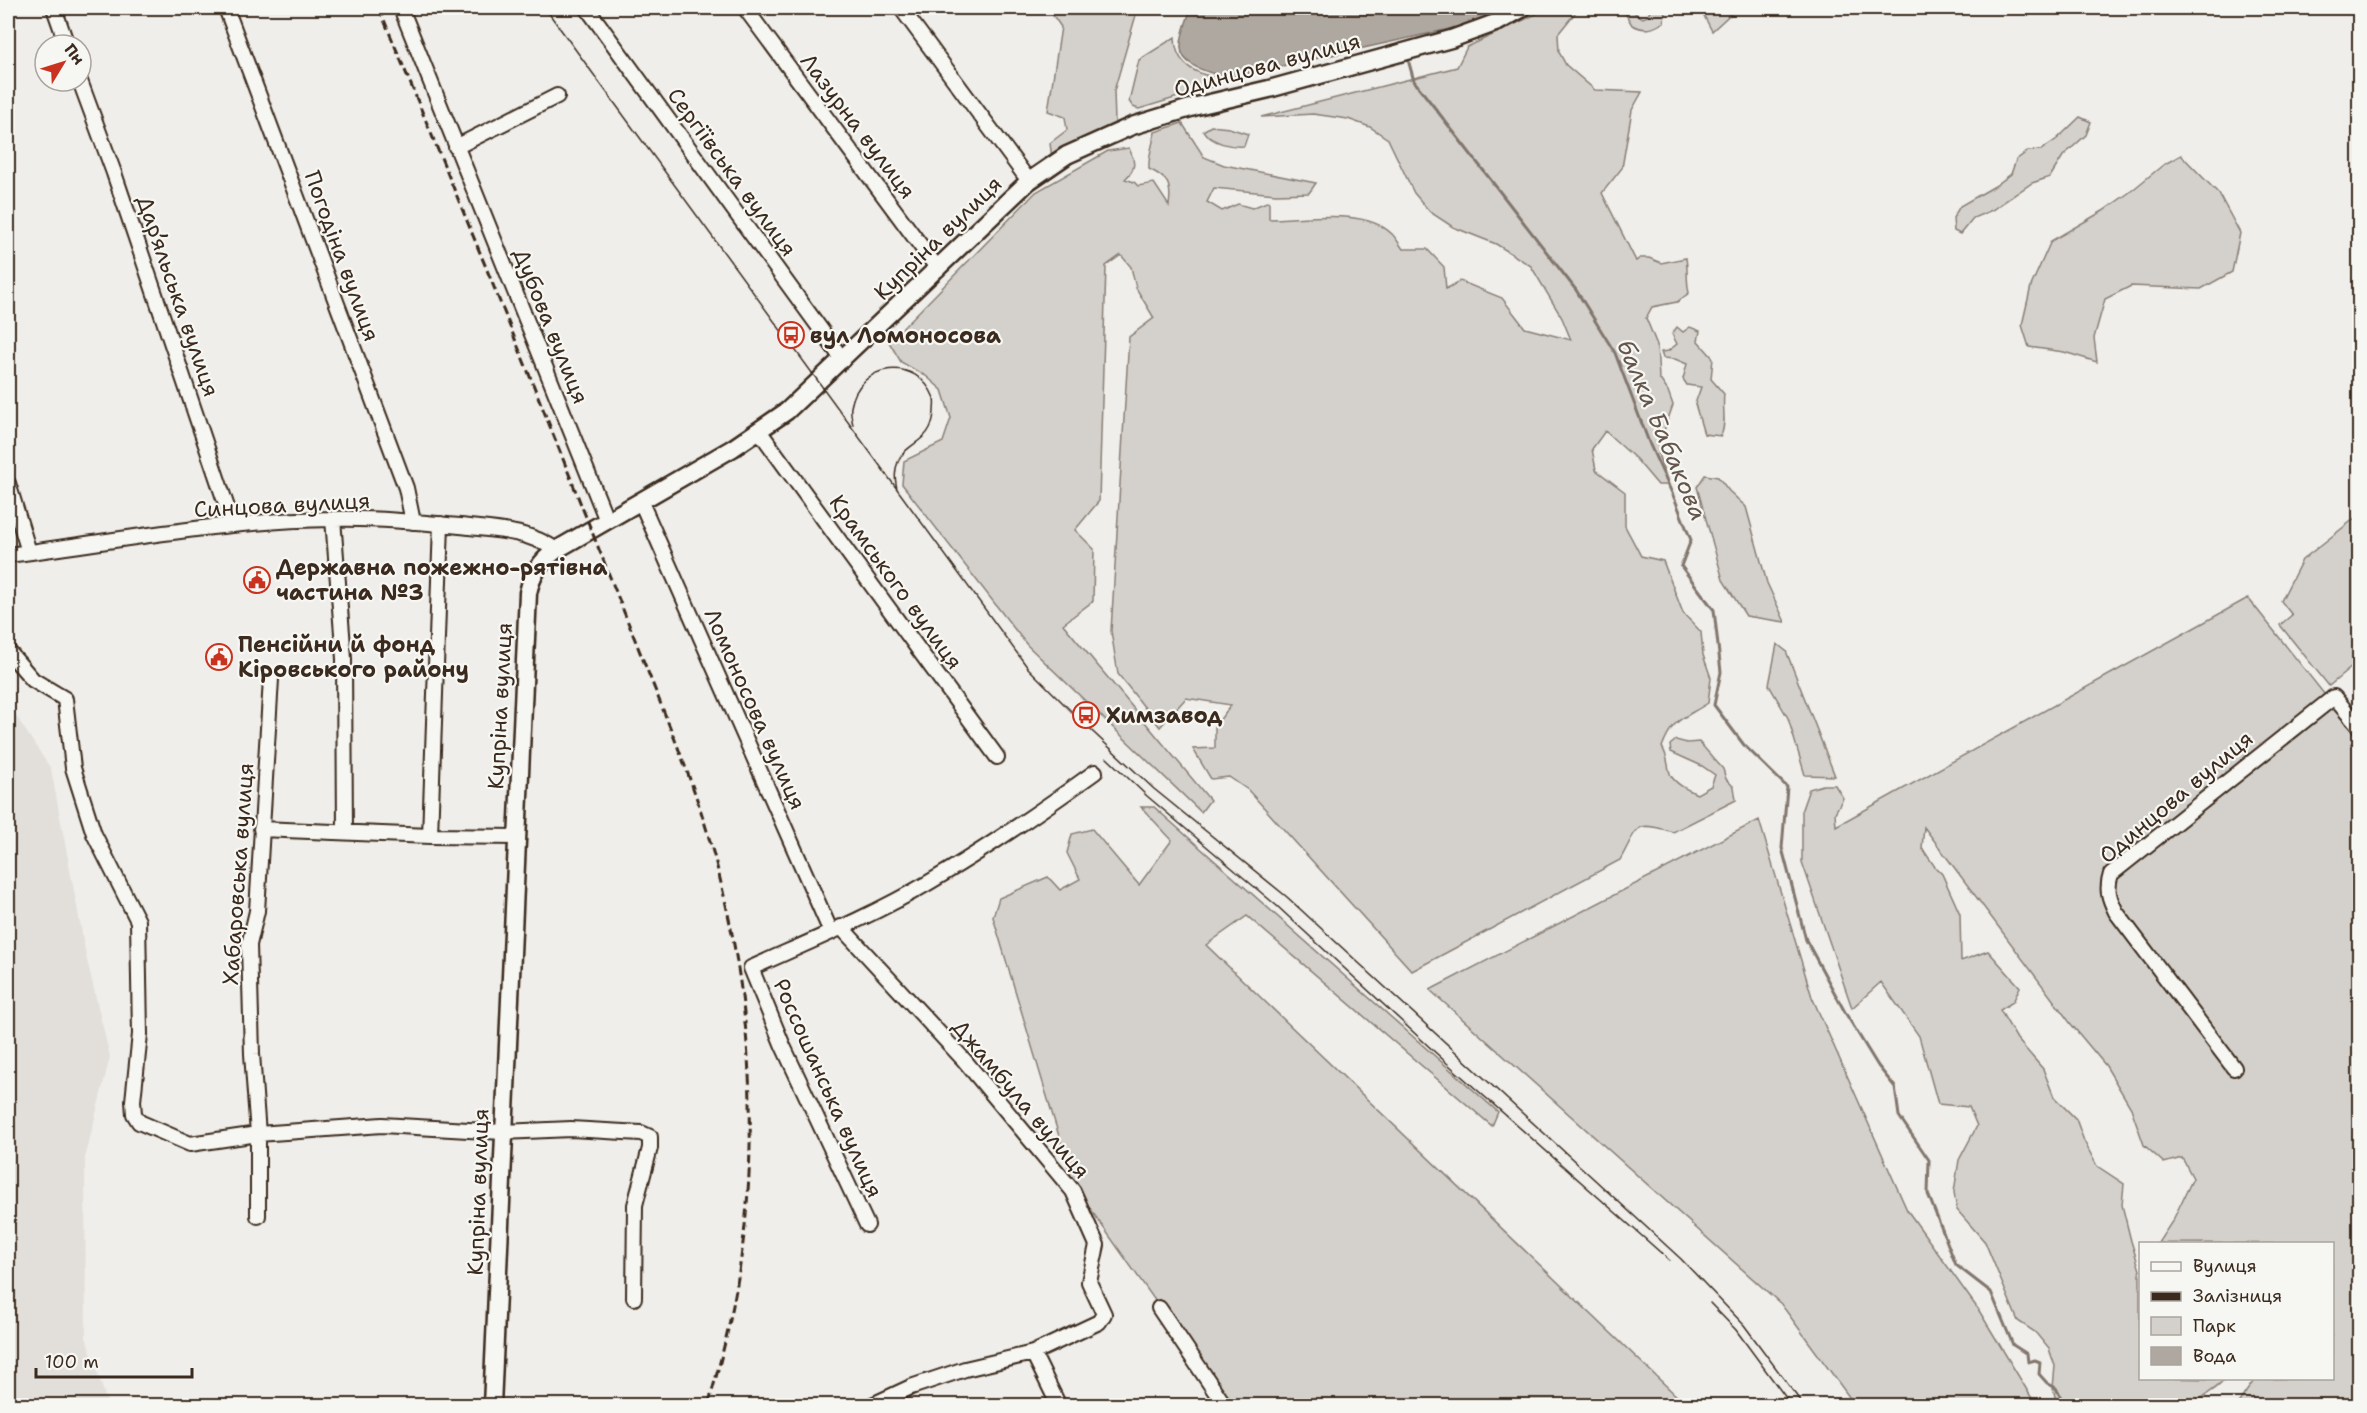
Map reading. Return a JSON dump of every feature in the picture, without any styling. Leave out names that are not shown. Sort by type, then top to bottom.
[{"type":"main road","name":"Одинцова вулиця","points":[[1029,181],[1067,155],[1132,126],[1197,106],[1269,89],[1451,39],[1498,22],[1523,8]]},
{"type":"main road","name":"Купріна вулиця","points":[[492,1406],[530,581],[537,568],[556,550],[760,432],[787,411],[1029,181]]},
{"type":"street","points":[[54,8],[63,33]]},
{"type":"street","name":"Погодіна вулиця","points":[[226,8],[406,488],[413,522]]},
{"type":"street","name":"Дубова вулиця","points":[[401,8],[607,521]]},
{"type":"street","name":"Сергіївська вулиця","points":[[587,8],[843,360]]},
{"type":"street","name":"Лазурна вулиця","points":[[745,8],[938,269]]},
{"type":"street","points":[[901,8],[1029,181]]},
{"type":"street","name":"Дар’яльська вулиця","points":[[84,93],[118,184],[233,525]]},
{"type":"street","points":[[456,147],[557,96]]},
{"type":"street","name":"Крамського вулиця","points":[[760,432],[997,757]]},
{"type":"street","points":[[8,483],[29,552]]},
{"type":"street","name":"Ломоносова вулиця","points":[[641,502],[836,930]]},
{"type":"street","points":[[333,519],[344,659],[345,832]]},
{"type":"street","name":"Синцова вулиця","points":[[8,555],[233,525],[333,519],[441,524],[527,535],[542,540],[556,550]]},
{"type":"street","points":[[430,836],[441,524]]},
{"type":"street","points":[[8,651],[33,680],[64,699],[73,768],[94,834],[138,921],[140,1034],[132,1101],[134,1114],[139,1122],[190,1144],[258,1134],[382,1125],[503,1132],[571,1129],[641,1133],[650,1137],[650,1148],[635,1205],[634,1298]]},
{"type":"street","name":"Хабаровська вулиця","points":[[258,1216],[258,1134],[252,1054],[249,945],[257,911],[271,679]]},
{"type":"street","name":"Одинцова вулиця","points":[[2234,1068],[2116,912],[2108,892],[2111,874],[2334,697],[2360,728]]},
{"type":"street","points":[[836,930],[927,884],[1034,817],[1095,772]]},
{"type":"street","points":[[261,829],[517,837]]},
{"type":"street","name":"Россошанська вулиця","points":[[836,930],[752,968],[783,1046],[867,1225]]},
{"type":"street","name":"Джамбула вулиця","points":[[836,930],[964,1060],[1073,1191],[1097,1245],[1089,1282],[1104,1314],[1099,1322],[1033,1353]]},
{"type":"street","points":[[1159,1308],[1225,1406]]},
{"type":"street","points":[[870,1406],[911,1387],[965,1369],[1033,1353],[1059,1406]]},
{"type":"shaded area","points":[[8,704],[51,769],[87,960],[110,1057],[85,1158],[86,1337],[108,1405],[8,1405]]},
{"type":"green space","points":[[1048,8],[1138,8],[1114,91],[1115,123],[1083,138],[1052,158],[1050,143],[1067,130],[1065,117],[1048,111],[1061,27]]},
{"type":"green space","points":[[1549,8],[1579,8],[1558,34],[1559,52],[1566,65],[1595,90],[1642,92],[1632,110],[1622,168],[1602,193],[1636,261],[1640,258],[1649,258],[1661,263],[1686,258],[1689,293],[1677,302],[1652,307],[1646,318],[1657,345],[1659,378],[1668,391],[1673,405],[1659,445],[1659,457],[1669,485],[1658,485],[1636,459],[1605,431],[1592,449],[1596,470],[1625,492],[1625,526],[1641,556],[1663,561],[1683,613],[1701,632],[1703,655],[1711,678],[1708,703],[1675,724],[1666,737],[1662,747],[1671,776],[1679,785],[1697,794],[1711,786],[1715,775],[1702,766],[1671,752],[1670,745],[1676,740],[1687,743],[1699,742],[1723,769],[1726,779],[1734,787],[1736,800],[1673,832],[1651,827],[1639,829],[1620,860],[1412,971],[1248,790],[1229,777],[1211,779],[1193,749],[1215,748],[1215,726],[1231,705],[1186,698],[1160,727],[1118,674],[1111,631],[1129,337],[1154,318],[1136,288],[1131,267],[1121,255],[1106,266],[1099,501],[1075,530],[1094,549],[1093,601],[1063,624],[1210,800],[1201,812],[1027,645],[902,484],[904,461],[943,442],[951,418],[942,390],[926,376],[901,362],[889,342],[1036,192],[1108,151],[1129,148],[1134,165],[1125,179],[1138,186],[1154,183],[1169,206],[1169,187],[1161,175],[1149,169],[1150,155],[1155,132],[1182,123],[1204,157],[1224,165],[1316,183],[1309,193],[1276,194],[1214,188],[1207,202],[1222,211],[1238,204],[1252,208],[1269,201],[1269,219],[1334,216],[1366,220],[1392,234],[1403,249],[1427,249],[1444,267],[1446,289],[1460,281],[1502,298],[1525,328],[1571,340],[1562,318],[1531,266],[1496,244],[1453,227],[1430,212],[1414,193],[1388,139],[1370,127],[1348,119],[1313,114],[1261,117],[1457,67],[1467,47]]},
{"type":"green space","points":[[1622,8],[1631,8],[1643,18],[1648,16],[1651,8],[1662,8],[1665,12],[1664,22],[1648,29],[1637,27],[1632,25]]},
{"type":"green space","points":[[1700,8],[1737,8],[1712,31]]},
{"type":"green space","points":[[1175,37],[1182,60],[1199,73],[1214,77],[1217,81],[1214,86],[1139,109],[1133,107],[1129,101],[1139,60]]},
{"type":"green space","points":[[2080,117],[2091,122],[2086,135],[2063,156],[2050,177],[2032,183],[1992,210],[1973,218],[1960,234],[1954,231],[1953,218],[1960,206],[1995,186],[2011,174],[2016,160],[2028,151],[2041,150],[2057,139]]},
{"type":"green space","points":[[1211,126],[1229,128],[1248,134],[1244,146],[1227,145],[1212,139],[1203,131]]},
{"type":"green space","points":[[2181,155],[2219,194],[2240,233],[2232,272],[2201,289],[2131,286],[2105,299],[2094,338],[2097,362],[2064,352],[2029,347],[2022,325],[2031,286],[2051,241],[2103,211],[2163,165]]},
{"type":"green space","points":[[1677,327],[1683,332],[1690,327],[1700,331],[1698,341],[1713,358],[1711,379],[1724,394],[1724,426],[1721,436],[1704,434],[1695,404],[1701,387],[1687,385],[1683,379],[1687,364],[1675,359],[1663,358],[1661,352],[1668,351],[1677,344],[1672,334]]},
{"type":"green space","points":[[1705,475],[1718,477],[1746,507],[1767,583],[1785,622],[1746,616],[1723,580],[1697,487]]},
{"type":"green space","points":[[2359,515],[2359,674],[2353,666],[2329,686],[2280,625],[2292,615],[2281,601],[2302,560]]},
{"type":"green space","points":[[2248,598],[2359,738],[2359,1405],[2237,1405],[2254,1380],[2334,1380],[2334,1242],[2159,1242],[2173,1220],[2193,1178],[2182,1158],[2164,1163],[2144,1145],[2131,1108],[2106,1066],[2071,1024],[1924,827],[1922,848],[1942,874],[1960,914],[1961,961],[1988,951],[2020,987],[2013,1002],[2000,1010],[2017,1039],[2043,1069],[2054,1097],[2076,1119],[2097,1166],[2124,1184],[2122,1205],[2139,1267],[2139,1380],[2224,1380],[2196,1405],[2057,1405],[2053,1388],[2055,1366],[2049,1349],[2035,1332],[2018,1321],[1985,1242],[1957,1210],[1954,1192],[1959,1160],[1977,1126],[1969,1107],[1938,1104],[1919,1036],[1881,982],[1852,1008],[1802,862],[1802,809],[1809,789],[1823,785],[1835,785],[1843,798],[1835,813],[1836,826]]},
{"type":"green space","points":[[1777,644],[1786,651],[1835,776],[1805,775],[1788,718],[1769,685]]},
{"type":"green space","points":[[1141,807],[1154,807],[1498,1112],[1492,1126],[1247,916],[1206,945],[1686,1405],[1229,1405],[1074,1186],[993,917],[999,898],[1048,877],[1060,890],[1080,879],[1067,853],[1072,834],[1092,829],[1139,885],[1172,840]]},
{"type":"green space","points":[[1759,820],[1812,997],[1907,1210],[1978,1309],[2036,1405],[1855,1405],[1781,1304],[1430,990]]},
{"type":"water","points":[[1191,8],[1500,8],[1472,24],[1228,78],[1198,68],[1185,59],[1182,53],[1182,36]]},
{"type":"waterway","name":"балка Бабакова","points":[[1407,56],[1414,81],[1576,290],[1615,353],[1650,445],[1691,540],[1681,566],[1714,610],[1721,672],[1714,705],[1744,745],[1787,787],[1782,848],[1806,940],[1846,1014],[1878,1066],[1895,1087],[1899,1116],[1929,1160],[1928,1194],[1956,1265],[1991,1292],[2013,1345],[2027,1354],[2028,1362],[2035,1360],[2040,1362],[2039,1374],[2047,1383],[2056,1388],[2065,1406]]},
{"type":"tram line","points":[[545,8],[1028,668],[1154,789],[1287,897],[1681,1259],[1744,1325],[1804,1406]]},
{"type":"tram line","points":[[853,425],[851,409],[856,392],[876,373],[902,370],[915,375],[926,384],[934,398],[932,422],[924,436],[907,449],[898,462],[895,475],[897,489]]},
{"type":"tram line","points":[[1107,758],[1147,796],[1277,906],[1450,1066],[1669,1260]]},
{"type":"tram line","points":[[1710,1303],[1736,1330],[1792,1406]]},
{"type":"railway","points":[[379,8],[507,319],[691,782],[709,838],[724,897],[736,956],[744,1017],[749,1078],[750,1138],[741,1260],[728,1331],[708,1406]]},
{"type":"place","name":"вул Ломоносова","points":[[791,335]]},
{"type":"place","name":"Державна пожежно-рятівна частина №3","points":[[257,580]]},
{"type":"place","name":"Пенсійни й фонд Кіровського району","points":[[219,657]]},
{"type":"place","name":"Химзавод","points":[[1086,715]]}]
